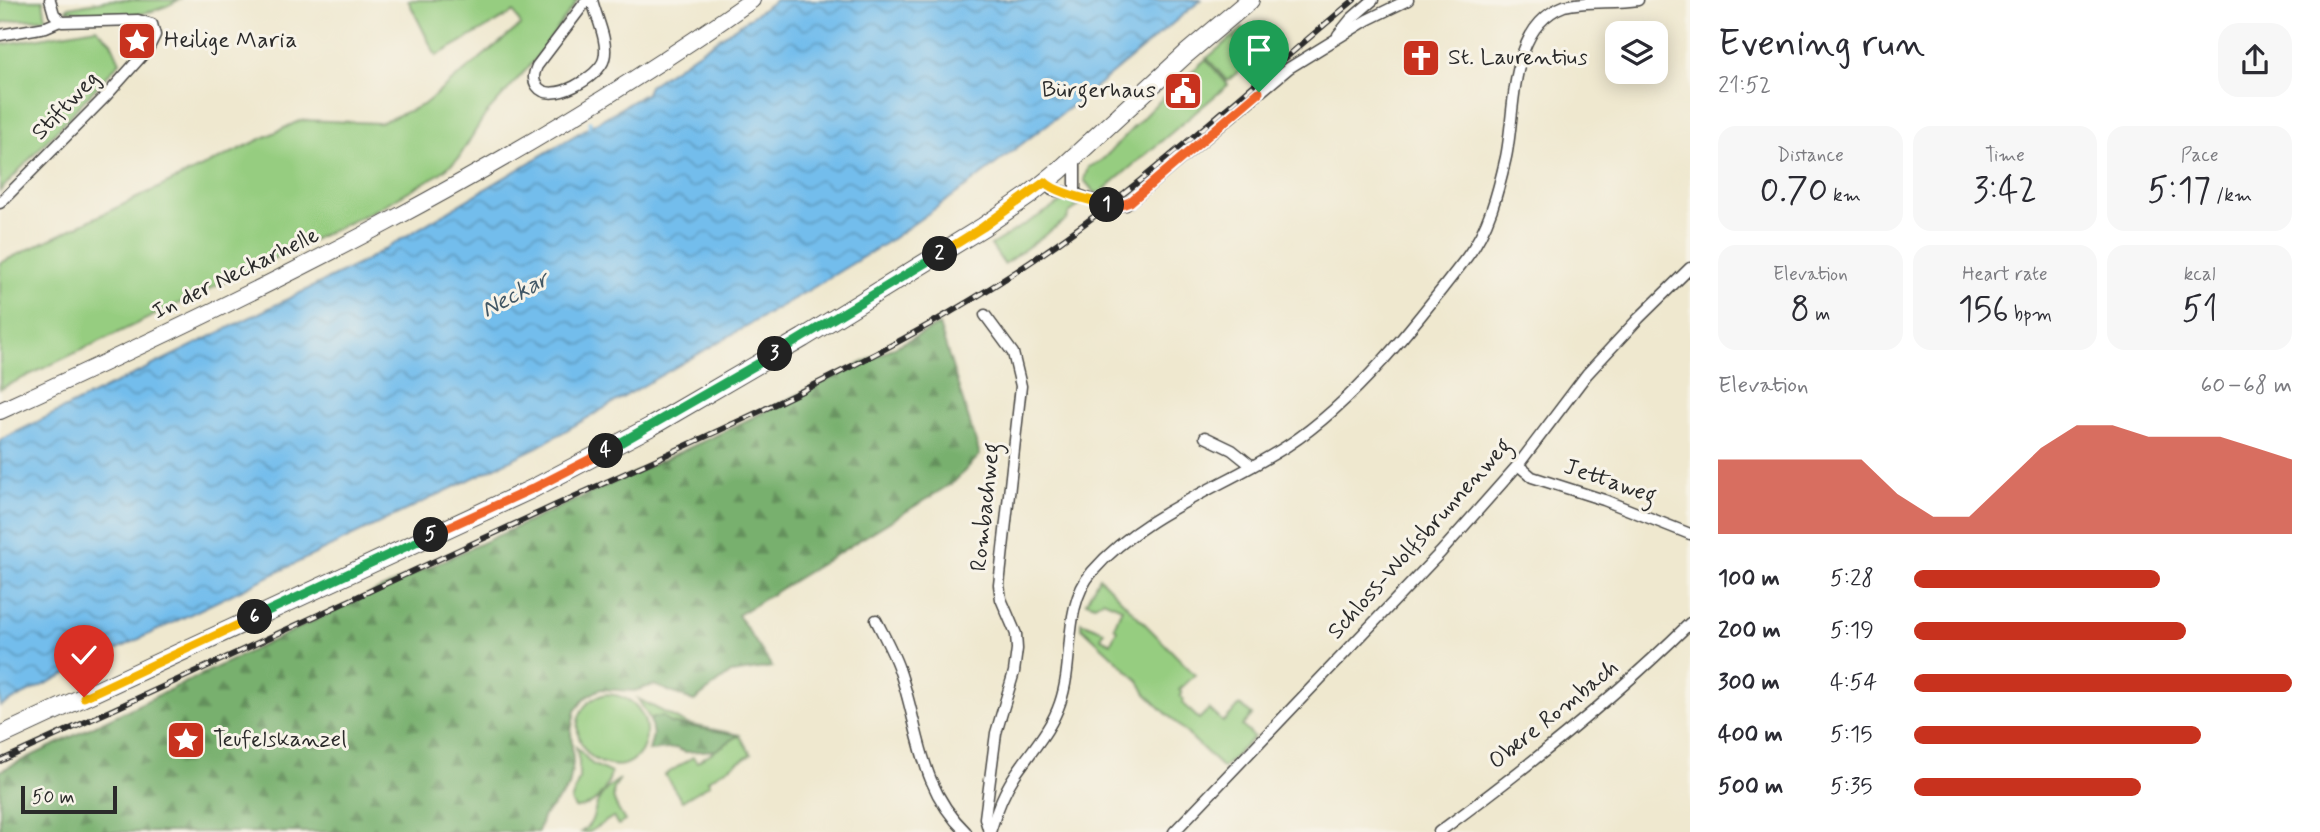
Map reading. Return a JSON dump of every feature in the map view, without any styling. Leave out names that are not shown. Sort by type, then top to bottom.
[{"type":"main road","name":"In der Neckarhelle","points":[[0,411],[259,289],[388,223],[613,94],[752,0]]},
{"type":"main road","points":[[0,736],[532,489],[650,427],[803,338],[983,227],[1045,182],[1186,54],[1250,0]]},
{"type":"street","points":[[0,36],[46,27],[60,21],[54,15],[50,0]]},
{"type":"street","points":[[590,0],[603,41],[605,55],[602,64],[586,78],[554,94],[545,93],[538,88],[534,78],[537,66],[590,0]]},
{"type":"street","points":[[1337,37],[1351,19],[1373,0]]},
{"type":"street","points":[[1045,182],[1052,190],[1075,194],[1111,206],[1126,205],[1275,79],[1337,37],[1408,0]]},
{"type":"street","points":[[989,832],[1006,790],[1049,726],[1060,703],[1076,605],[1090,575],[1131,536],[1286,447],[1322,422],[1400,338],[1468,256],[1485,227],[1506,156],[1520,62],[1535,30],[1554,11],[1566,5],[1638,0]]},
{"type":"street","name":"Stiftweg","points":[[0,203],[106,96],[148,49],[155,35],[152,24],[138,19],[60,21]]},
{"type":"street","points":[[1075,156],[1075,194]]},
{"type":"street","name":"Schloss-Wolfsbrunnenweg","points":[[1174,832],[1441,552],[1518,464],[1587,374],[1639,317],[1690,268]]},
{"type":"street","name":"Rombachweg","points":[[985,315],[1013,353],[1021,386],[999,586],[1001,599],[1016,634],[1017,649],[1014,672],[996,733],[985,818],[989,832]]},
{"type":"street","points":[[1205,437],[1232,450],[1252,466]]},
{"type":"street","name":"Jettaweg","points":[[1518,464],[1532,477],[1614,504],[1690,534]]},
{"type":"street","points":[[876,620],[899,669],[932,785],[943,807],[966,832]]},
{"type":"street","name":"Obere Rombach","points":[[1439,832],[1610,699],[1690,623]]},
{"type":"green space","points":[[0,0],[43,0],[46,19],[0,23]]},
{"type":"green space","points":[[109,0],[179,0],[151,12],[137,14],[110,15],[66,10],[69,7]]},
{"type":"green space","points":[[408,0],[578,0],[533,62],[485,115],[458,159],[439,174],[375,210],[0,389],[0,263],[301,120],[380,123],[423,105],[521,25],[514,12],[436,56]]},
{"type":"green space","points":[[96,28],[111,42],[120,62],[0,191],[0,45]]},
{"type":"green space","points":[[1243,28],[1245,31],[1234,39],[1242,49],[1234,55],[1244,67],[1227,81],[1207,58]]},
{"type":"green space","points":[[1206,59],[1228,85],[1100,193],[1094,192],[1084,180],[1088,167],[1105,157],[1152,108]]},
{"type":"green space","points":[[1065,200],[1079,206],[1069,213],[1067,219],[1004,264],[991,245]]},
{"type":"green space","points":[[939,325],[980,455],[954,482],[738,615],[772,667],[731,673],[694,701],[654,685],[634,691],[600,689],[585,698],[575,711],[571,731],[573,763],[569,787],[543,817],[538,832],[0,832],[0,771],[353,602],[717,435]]},
{"type":"green space","points":[[1099,577],[1195,675],[1179,690],[1184,700],[1182,703],[1199,719],[1209,709],[1223,722],[1240,705],[1252,715],[1242,726],[1254,737],[1223,768],[1146,694],[1139,681],[1081,627],[1081,622],[1104,631],[1101,638],[1111,643],[1117,629],[1114,627],[1122,608],[1103,600],[1095,605],[1086,602]]},
{"type":"green space","points":[[606,694],[625,699],[638,709],[645,723],[646,737],[641,751],[632,761],[618,766],[591,757],[579,735],[581,712],[591,701]]},
{"type":"green space","points":[[638,699],[687,724],[739,735],[751,754],[708,780],[710,784],[682,801],[665,775],[693,757],[697,762],[738,736],[670,723],[654,717],[650,719]]},
{"type":"green space","points":[[662,716],[670,723],[739,735],[716,750],[685,752],[676,748],[649,751],[653,735],[650,719]]},
{"type":"green space","points":[[576,747],[592,764],[611,773],[606,786],[594,802],[575,808],[571,801],[579,779]]},
{"type":"green space","points":[[620,779],[613,795],[625,821],[618,825],[613,817],[589,832],[581,832],[590,823],[601,797]]},
{"type":"water","name":"Neckar","points":[[776,0],[1201,0],[1092,90],[967,186],[889,241],[814,287],[537,447],[0,706],[0,440],[361,263],[646,93],[649,86]]},
{"type":"waterway","points":[[589,128],[590,122]]},
{"type":"railway","points":[[0,761],[788,398],[902,340],[1011,275],[1101,211],[1354,0]]},
{"type":"place","name":"Heilige Maria","points":[[137,41]]},
{"type":"place","name":"St. Laurentius","points":[[1421,58]]},
{"type":"place","name":"Bürgerhaus","points":[[1183,91]]},
{"type":"place","name":"Teufelskanzel","points":[[186,740]]},
{"type":"route","points":[[84,697],[532,489],[650,427],[803,338],[983,227],[1045,182],[1052,190],[1075,194],[1111,206],[1126,205],[1259,92]]}]
